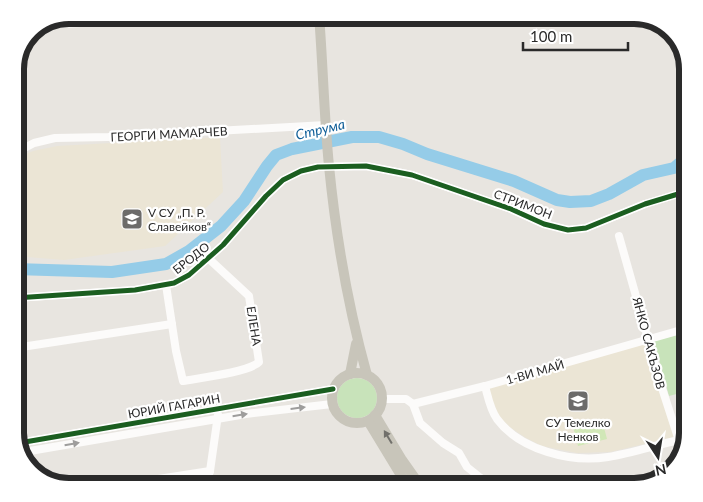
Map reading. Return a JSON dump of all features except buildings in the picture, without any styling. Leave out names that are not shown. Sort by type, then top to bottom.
[{"type":"main road","points":[[320,24],[329,162],[336,221],[356,338],[367,375]]},
{"type":"main road","points":[[350,374],[356,338]]},
{"type":"main road","points":[[350,374],[367,375],[379,386],[382,399],[380,408],[372,418],[354,424],[346,421],[335,412],[332,404],[333,389],[338,381],[350,374]]},
{"type":"main road","points":[[372,418],[403,478]]},
{"type":"main road","points":[[372,418],[415,478]]},
{"type":"street","name":"ГЕОРГИ МАМАРЧЕВ","points":[[24,148],[34,143],[55,138],[327,129]]},
{"type":"street","name":"СТРИМОН","points":[[318,167],[329,162],[366,166],[412,175],[511,209],[544,224],[568,230],[586,228],[645,204],[679,193]]},
{"type":"street","name":"БРОДО","points":[[24,297],[134,290],[174,283],[189,275],[223,245],[266,196],[283,180],[301,171],[318,167]]},
{"type":"street","name":"ЯНКО САКЪЗОВ","points":[[619,236],[661,386],[679,440]]},
{"type":"street","name":"ЕЛЕНА","points":[[172,324],[183,381],[245,370],[260,362],[249,296],[208,258]]},
{"type":"street","points":[[24,347],[172,324],[166,285]]},
{"type":"street","name":"1-ВИ МАЙ","points":[[382,399],[406,399],[413,404],[485,386],[679,330]]},
{"type":"street","points":[[485,386],[496,418],[505,428],[532,446],[560,455],[607,457],[679,440]]},
{"type":"street","name":"ЮРИЙ ГАГАРИН","points":[[25,442],[333,389]]},
{"type":"street","name":"ЮРИЙ ГАГАРИН","points":[[28,451],[217,419],[332,404]]},
{"type":"street","points":[[413,404],[420,423],[458,453],[467,467],[481,478]]},
{"type":"street","points":[[208,478],[219,408]]},
{"type":"street","points":[[165,478],[210,471]]},
{"type":"shaded area","name":"V СУ „П. Р. Славейков“","points":[[220,137],[223,192],[165,246],[64,260],[24,257],[24,155],[57,146]]},
{"type":"shaded area","name":"СУ Темелко Ненков","points":[[647,342],[674,437],[610,452],[577,453],[542,446],[511,428],[497,415],[488,387]]},
{"type":"green space","points":[[679,334],[679,393],[669,396],[654,341]]},
{"type":"green space","points":[[361,378],[368,381],[374,387],[377,398],[376,406],[368,415],[361,418],[353,418],[346,415],[338,406],[337,394],[340,387],[349,379]]},
{"type":"green space","points":[[602,420],[607,439],[578,446],[573,427]]},
{"type":"waterway","name":"Струма","points":[[24,269],[112,272],[166,264],[189,251],[221,226],[244,201],[276,155],[292,149],[352,137],[379,137],[403,144],[427,154],[514,181],[557,200],[570,202],[591,201],[609,194],[643,175],[674,168],[679,164]]},
{"type":"cycle path","points":[[24,297],[135,290],[174,283],[189,275],[223,245],[266,196],[283,180],[301,171],[318,167],[366,166],[412,175],[511,209],[544,224],[568,230],[586,228],[645,204],[679,194]]},
{"type":"cycle path","points":[[25,442],[333,389]]},
{"type":"place","name":"V СУ „П. Р. Славейков“","points":[[132,219]]},
{"type":"place","name":"СУ Темелко Ненков","points":[[578,401]]}]
